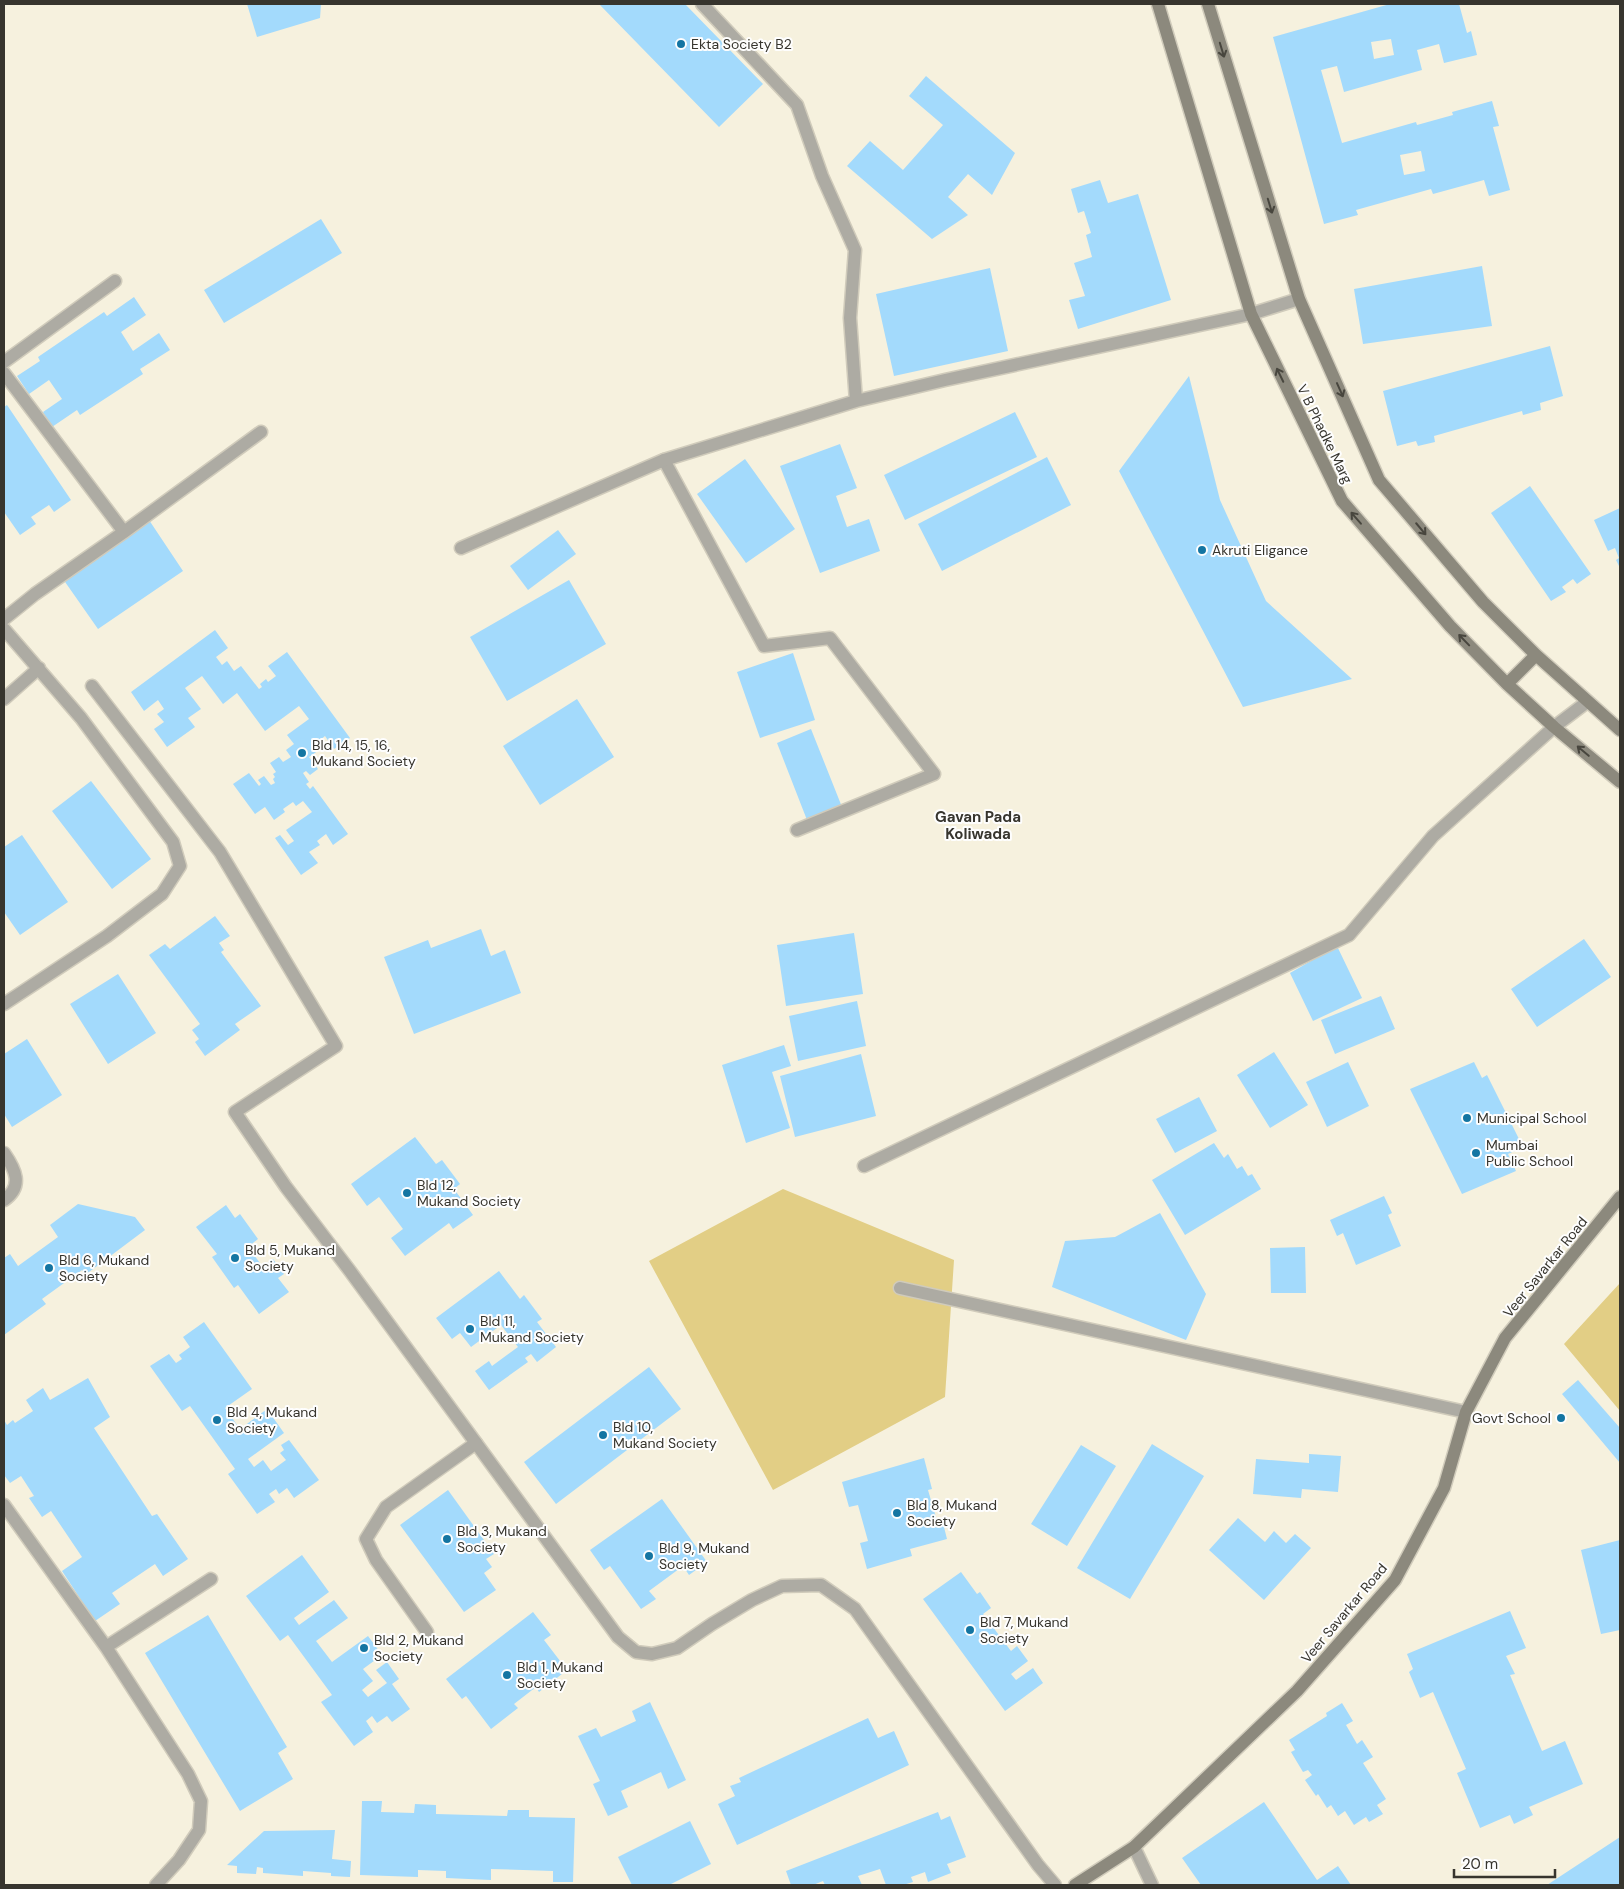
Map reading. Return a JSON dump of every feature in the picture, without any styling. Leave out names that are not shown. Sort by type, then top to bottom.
[{"type":"main road","name":"V B Phadke Marg","points":[[1158,4],[1251,314],[1342,501],[1450,626],[1507,684],[1554,727],[1620,782]]},
{"type":"main road","points":[[1208,4],[1299,299],[1380,480],[1483,602],[1587,702],[1620,730]]},
{"type":"main road","points":[[1507,684],[1536,654]]},
{"type":"main road","name":"Veer Savarkar Road","points":[[1075,1885],[1134,1848],[1297,1691],[1395,1580],[1444,1488],[1466,1412],[1505,1338],[1620,1197]]},
{"type":"street","points":[[702,4],[797,105],[822,176],[855,250],[850,318],[856,401]]},
{"type":"street","points":[[114,281],[4,371],[124,532]]},
{"type":"street","points":[[461,548],[664,460],[856,401],[1251,314],[1299,299]]},
{"type":"street","points":[[4,619],[261,432]]},
{"type":"street","points":[[664,460],[764,646],[830,638],[934,774],[797,830]]},
{"type":"street","points":[[4,630],[81,718],[173,842],[180,866],[162,894],[107,936],[4,1004]]},
{"type":"street","points":[[4,699],[39,668]]},
{"type":"street","points":[[92,686],[220,852],[336,1046],[235,1112],[286,1188],[356,1279],[618,1637],[636,1652],[652,1654],[677,1648],[752,1600],[782,1586],[821,1585],[855,1609],[1054,1885]]},
{"type":"street","points":[[864,1166],[1349,935],[1433,836],[1554,727],[1587,702]]},
{"type":"street","points":[[4,1153],[13,1167],[16,1180],[10,1195],[4,1200]]},
{"type":"street","points":[[900,1288],[1466,1412]]},
{"type":"street","points":[[427,1632],[376,1560],[366,1539],[386,1507],[476,1443]]},
{"type":"street","points":[[4,1505],[106,1647],[188,1774],[201,1801],[199,1830],[179,1860],[156,1885]]},
{"type":"street","points":[[106,1647],[211,1579]]},
{"type":"street","points":[[1134,1848],[1152,1885]]},
{"type":"shaded area","points":[[783,1189],[954,1260],[945,1397],[773,1490],[649,1261]]},
{"type":"shaded area","points":[[1620,1283],[1620,1411],[1564,1344]]},
{"type":"building","points":[[247,4],[321,4],[320,18],[257,37]]},
{"type":"building","name":"Ekta Society B2","points":[[599,4],[685,4],[763,84],[719,127]]},
{"type":"building","points":[[1390,4],[1459,4],[1467,33],[1471,31],[1477,55],[1444,63],[1439,44],[1417,50],[1422,70],[1344,92],[1337,66],[1321,70],[1342,143],[1416,122],[1417,125],[1453,115],[1452,112],[1492,101],[1499,126],[1493,127],[1510,190],[1489,196],[1484,180],[1433,194],[1431,189],[1356,210],[1358,215],[1324,224],[1273,37]],"holes":[[[1391,39],[1394,55],[1374,59],[1371,42]],[[1421,151],[1425,171],[1404,175],[1400,155]]]},
{"type":"building","points":[[926,76],[1015,153],[992,195],[968,174],[948,197],[968,215],[932,239],[847,166],[870,141],[903,170],[943,125],[909,96]]},
{"type":"building","points":[[1100,180],[1108,203],[1138,194],[1171,300],[1078,329],[1069,300],[1085,296],[1074,263],[1092,257],[1086,235],[1091,233],[1084,211],[1078,213],[1071,189]]},
{"type":"building","points":[[321,219],[342,253],[224,323],[204,290]]},
{"type":"building","points":[[1482,266],[1492,326],[1363,344],[1354,289]]},
{"type":"building","points":[[990,268],[1008,351],[894,376],[876,294]]},
{"type":"building","points":[[134,297],[146,315],[121,332],[133,351],[159,333],[170,350],[140,369],[143,374],[80,415],[77,410],[52,427],[43,412],[62,399],[49,380],[29,394],[17,376],[40,361],[38,357],[104,312],[107,316]]},
{"type":"building","points":[[1550,346],[1563,396],[1540,403],[1541,410],[1523,415],[1522,411],[1434,436],[1435,442],[1418,446],[1416,441],[1397,446],[1383,391]]},
{"type":"building","name":"Akruti Eligance","points":[[1189,376],[1220,500],[1266,601],[1352,679],[1243,707],[1119,471]]},
{"type":"building","points":[[7,405],[71,500],[54,512],[49,505],[31,517],[36,524],[20,535],[4,512],[4,407]]},
{"type":"building","points":[[1015,412],[1037,457],[905,520],[884,475]]},
{"type":"building","points":[[840,444],[857,488],[836,496],[847,527],[869,519],[880,551],[820,573],[780,466]]},
{"type":"building","points":[[1047,457],[1071,505],[942,571],[918,524]]},
{"type":"building","points":[[745,459],[795,529],[746,563],[697,494]]},
{"type":"building","points":[[1530,486],[1591,574],[1577,584],[1573,579],[1562,587],[1566,592],[1551,601],[1491,513]]},
{"type":"building","points":[[1620,508],[1620,568],[1616,560],[1619,558],[1615,548],[1608,551],[1594,520]]},
{"type":"building","points":[[149,520],[183,571],[98,629],[63,579]]},
{"type":"building","points":[[558,530],[576,554],[528,590],[510,566]]},
{"type":"building","points":[[569,580],[606,644],[507,701],[470,637]]},
{"type":"building","name":"Bld 14, 15, 16, Mukand Society","points":[[215,630],[228,648],[216,657],[222,665],[227,661],[234,671],[241,666],[259,689],[262,687],[260,684],[266,679],[268,682],[276,676],[268,666],[287,652],[350,738],[334,749],[325,736],[315,744],[319,750],[309,757],[318,769],[310,775],[306,771],[303,773],[309,782],[306,784],[310,789],[313,786],[348,834],[333,845],[326,834],[317,841],[320,845],[309,852],[318,863],[301,875],[275,838],[280,835],[288,845],[294,841],[286,830],[312,812],[303,801],[296,806],[293,802],[283,809],[285,812],[274,820],[265,807],[255,814],[233,784],[249,773],[259,786],[261,784],[258,780],[264,776],[271,785],[275,783],[273,774],[276,772],[270,763],[279,757],[283,762],[291,757],[286,750],[294,744],[287,735],[309,719],[299,706],[265,731],[237,693],[223,704],[202,676],[185,688],[201,709],[188,718],[195,727],[167,747],[154,729],[164,722],[157,714],[164,709],[158,700],[144,711],[131,692]]},
{"type":"building","points":[[793,653],[815,720],[760,738],[737,672]]},
{"type":"building","points":[[577,699],[614,757],[540,805],[503,746]]},
{"type":"building","points":[[811,729],[842,807],[807,820],[777,743]]},
{"type":"building","points":[[91,781],[151,859],[112,889],[52,811]]},
{"type":"building","points":[[22,835],[68,902],[20,935],[4,912],[4,847]]},
{"type":"building","points":[[215,916],[230,936],[219,943],[224,950],[221,952],[261,1006],[235,1024],[240,1030],[205,1056],[195,1042],[199,1039],[192,1030],[200,1024],[149,955],[165,944],[170,949]]},
{"type":"building","points":[[481,929],[491,956],[505,950],[521,993],[414,1034],[384,957],[428,940],[431,948]]},
{"type":"building","points":[[854,933],[863,994],[786,1006],[777,945]]},
{"type":"building","points":[[1584,939],[1611,977],[1537,1027],[1511,989]]},
{"type":"building","points":[[1337,946],[1362,998],[1313,1021],[1290,973]]},
{"type":"building","points":[[118,974],[156,1033],[108,1064],[70,1004]]},
{"type":"building","points":[[1381,996],[1395,1029],[1335,1054],[1321,1020]]},
{"type":"building","points":[[857,1001],[866,1046],[798,1061],[789,1016]]},
{"type":"building","points":[[27,1039],[62,1095],[12,1127],[4,1114],[4,1054]]},
{"type":"building","points":[[784,1045],[791,1066],[772,1072],[790,1128],[746,1143],[722,1065]]},
{"type":"building","points":[[1274,1052],[1308,1105],[1270,1128],[1237,1075]]},
{"type":"building","points":[[861,1054],[876,1116],[795,1137],[780,1076]]},
{"type":"building","points":[[1348,1062],[1369,1106],[1327,1127],[1306,1082]]},
{"type":"building","name":"Municipal School","points":[[1474,1062],[1482,1078],[1487,1075],[1523,1147],[1508,1154],[1516,1171],[1462,1194],[1410,1089]]},
{"type":"building","points":[[1199,1097],[1217,1131],[1175,1153],[1156,1119]]},
{"type":"building","name":"Bld 12, Mukand Society","points":[[415,1137],[436,1164],[442,1160],[460,1184],[454,1189],[473,1215],[453,1229],[449,1223],[405,1256],[391,1238],[403,1229],[379,1197],[367,1206],[351,1184]]},
{"type":"building","points":[[1214,1143],[1224,1158],[1228,1154],[1237,1169],[1242,1166],[1248,1176],[1252,1174],[1261,1189],[1185,1235],[1152,1180]]},
{"type":"building","points":[[1384,1196],[1392,1213],[1388,1215],[1401,1246],[1356,1265],[1343,1233],[1337,1236],[1330,1220]]},
{"type":"building","name":"Bld 6, Mukand Society","points":[[78,1204],[135,1217],[145,1230],[85,1275],[82,1270],[42,1299],[46,1304],[4,1335],[4,1258],[10,1254],[18,1266],[58,1237],[50,1225]]},
{"type":"building","name":"Bld 5, Mukand Society","points":[[226,1205],[235,1218],[240,1214],[258,1239],[248,1247],[263,1267],[273,1259],[284,1274],[278,1278],[289,1292],[259,1314],[238,1285],[234,1288],[212,1257],[217,1254],[196,1227]]},
{"type":"building","points":[[1160,1213],[1206,1294],[1186,1340],[1052,1287],[1065,1241],[1115,1237]]},
{"type":"building","points":[[1305,1247],[1306,1293],[1271,1293],[1270,1248]]},
{"type":"building","name":"Bld 11, Mukand Society","points":[[499,1271],[520,1299],[524,1295],[542,1319],[537,1322],[556,1347],[537,1362],[531,1354],[525,1358],[528,1362],[489,1390],[475,1371],[489,1361],[492,1366],[518,1347],[501,1325],[471,1347],[460,1333],[452,1339],[436,1318]]},
{"type":"building","name":"Bld 4, Mukand Society","points":[[204,1322],[252,1389],[225,1408],[240,1429],[267,1409],[284,1433],[248,1459],[254,1467],[263,1460],[271,1471],[286,1460],[280,1453],[284,1450],[281,1445],[289,1440],[319,1480],[294,1498],[287,1488],[279,1494],[276,1489],[269,1494],[275,1502],[257,1514],[228,1474],[235,1469],[190,1406],[182,1411],[150,1366],[169,1354],[176,1363],[182,1359],[179,1355],[190,1347],[183,1337]]},
{"type":"building","name":"Bld 10, Mukand Society","points":[[649,1367],[681,1409],[556,1504],[524,1462]]},
{"type":"building","points":[[88,1378],[110,1417],[94,1428],[152,1516],[157,1514],[188,1559],[163,1576],[155,1564],[112,1593],[120,1604],[95,1621],[62,1571],[82,1557],[51,1511],[42,1517],[29,1498],[34,1496],[21,1476],[10,1483],[4,1475],[4,1420],[7,1425],[13,1420],[15,1423],[33,1411],[26,1400],[43,1388],[50,1400]]},
{"type":"building","points":[[1578,1380],[1620,1428],[1620,1463],[1562,1394]]},
{"type":"building","points":[[1152,1444],[1204,1476],[1130,1599],[1077,1568]]},
{"type":"building","points":[[1081,1445],[1116,1466],[1067,1546],[1031,1524]]},
{"type":"building","points":[[1309,1454],[1341,1456],[1338,1492],[1302,1489],[1301,1498],[1253,1494],[1256,1459],[1309,1463]]},
{"type":"building","name":"Bld 8, Mukand Society","points":[[924,1458],[932,1489],[928,1490],[937,1521],[942,1519],[947,1539],[910,1549],[912,1556],[867,1569],[860,1543],[868,1541],[858,1505],[849,1507],[842,1482]]},
{"type":"building","name":"Bld 3, Mukand Society","points":[[448,1490],[494,1554],[486,1559],[492,1567],[484,1573],[496,1590],[464,1612],[400,1525]]},
{"type":"building","name":"Bld 9, Mukand Society","points":[[662,1499],[707,1562],[689,1575],[683,1566],[649,1591],[656,1599],[641,1609],[610,1566],[604,1570],[590,1550]]},
{"type":"building","points":[[1238,1518],[1265,1542],[1274,1531],[1286,1543],[1295,1534],[1311,1548],[1264,1600],[1209,1550]]},
{"type":"building","points":[[1620,1540],[1620,1630],[1601,1634],[1581,1550]]},
{"type":"building","name":"Bld 2, Mukand Society","points":[[302,1555],[329,1592],[294,1618],[299,1625],[334,1600],[348,1618],[316,1641],[332,1662],[368,1636],[382,1655],[363,1669],[373,1681],[362,1690],[368,1697],[387,1683],[376,1670],[387,1662],[399,1679],[392,1684],[410,1709],[392,1722],[387,1716],[377,1723],[372,1716],[366,1721],[373,1732],[354,1746],[321,1702],[332,1695],[288,1635],[280,1641],[246,1596]]},
{"type":"building","name":"Bld 7, Mukand Society","points":[[961,1572],[977,1594],[980,1592],[991,1608],[983,1614],[1011,1651],[1017,1646],[1028,1661],[1011,1674],[1016,1680],[1033,1668],[1043,1683],[1005,1711],[923,1599]]},
{"type":"building","points":[[1510,1611],[1526,1648],[1506,1656],[1515,1674],[1510,1675],[1542,1751],[1565,1741],[1583,1784],[1529,1807],[1533,1815],[1514,1824],[1510,1815],[1480,1828],[1457,1773],[1466,1769],[1433,1692],[1420,1698],[1409,1672],[1413,1669],[1407,1654]]},
{"type":"building","name":"Bld 1, Mukand Society","points":[[533,1612],[551,1635],[544,1640],[567,1670],[539,1692],[536,1687],[514,1704],[518,1708],[491,1729],[466,1696],[462,1699],[446,1679]]},
{"type":"building","points":[[208,1615],[287,1747],[278,1753],[293,1779],[240,1811],[145,1653]]},
{"type":"building","points":[[650,1702],[686,1780],[668,1789],[661,1772],[621,1791],[628,1807],[608,1816],[593,1784],[600,1781],[578,1736],[596,1728],[601,1737],[636,1721],[632,1711]]},
{"type":"building","points":[[1342,1703],[1353,1721],[1346,1725],[1357,1744],[1362,1740],[1373,1757],[1363,1763],[1386,1799],[1377,1805],[1383,1814],[1369,1822],[1366,1817],[1354,1825],[1345,1811],[1338,1816],[1331,1805],[1327,1808],[1318,1794],[1316,1796],[1305,1780],[1312,1775],[1308,1770],[1303,1772],[1291,1752],[1295,1750],[1289,1740],[1327,1716],[1326,1713]]},
{"type":"building","points":[[868,1718],[878,1738],[894,1731],[909,1765],[737,1845],[718,1804],[735,1796],[730,1786],[741,1782],[739,1778]]},
{"type":"building","points":[[362,1801],[382,1801],[381,1812],[414,1813],[415,1804],[436,1805],[436,1814],[507,1816],[508,1810],[529,1810],[529,1817],[575,1818],[573,1882],[553,1882],[553,1871],[491,1869],[491,1880],[446,1878],[446,1871],[418,1870],[418,1877],[360,1875]]},
{"type":"building","points":[[1264,1802],[1317,1880],[1338,1866],[1351,1885],[1201,1885],[1182,1858]]},
{"type":"building","points":[[938,1812],[941,1820],[950,1816],[966,1857],[947,1864],[951,1873],[928,1882],[925,1872],[911,1877],[913,1882],[903,1885],[886,1885],[880,1869],[858,1876],[862,1885],[825,1885],[823,1881],[813,1885],[791,1885],[786,1871]]},
{"type":"building","points":[[690,1821],[711,1864],[669,1885],[632,1885],[618,1857]]},
{"type":"building","points":[[335,1830],[332,1859],[351,1861],[350,1877],[331,1876],[331,1873],[303,1871],[303,1876],[263,1873],[263,1868],[257,1867],[256,1874],[237,1873],[237,1866],[227,1865],[264,1831]]},
{"type":"building","points":[[1620,1837],[1620,1885],[1547,1885]]},
{"type":"place","name":"Ekta Society B2","points":[[681,44]]},
{"type":"place","name":"Akruti Eligance","points":[[1202,550]]},
{"type":"place","name":"Bld 14, 15, 16, Mukand Society","points":[[302,753]]},
{"type":"place","name":"Municipal School","points":[[1467,1118]]},
{"type":"place","name":"Mumbai Public School","points":[[1476,1153]]},
{"type":"place","name":"Bld 12, Mukand Society","points":[[407,1193]]},
{"type":"place","name":"Bld 5, Mukand Society","points":[[235,1258]]},
{"type":"place","name":"Bld 6, Mukand Society","points":[[49,1268]]},
{"type":"place","name":"Bld 11, Mukand Society","points":[[470,1329]]},
{"type":"place","name":"Govt School","points":[[1561,1418]]},
{"type":"place","name":"Bld 4, Mukand Society","points":[[217,1420]]},
{"type":"place","name":"Bld 10, Mukand Society","points":[[603,1435]]},
{"type":"place","name":"Bld 8, Mukand Society","points":[[897,1513]]},
{"type":"place","name":"Bld 3, Mukand Society","points":[[447,1539]]},
{"type":"place","name":"Bld 9, Mukand Society","points":[[649,1556]]},
{"type":"place","name":"Bld 7, Mukand Society","points":[[970,1630]]},
{"type":"place","name":"Bld 2, Mukand Society","points":[[364,1648]]},
{"type":"place","name":"Bld 1, Mukand Society","points":[[507,1675]]},
{"type":"district","name":"Gavan Pada Koliwada","points":[[978,826]]}]
